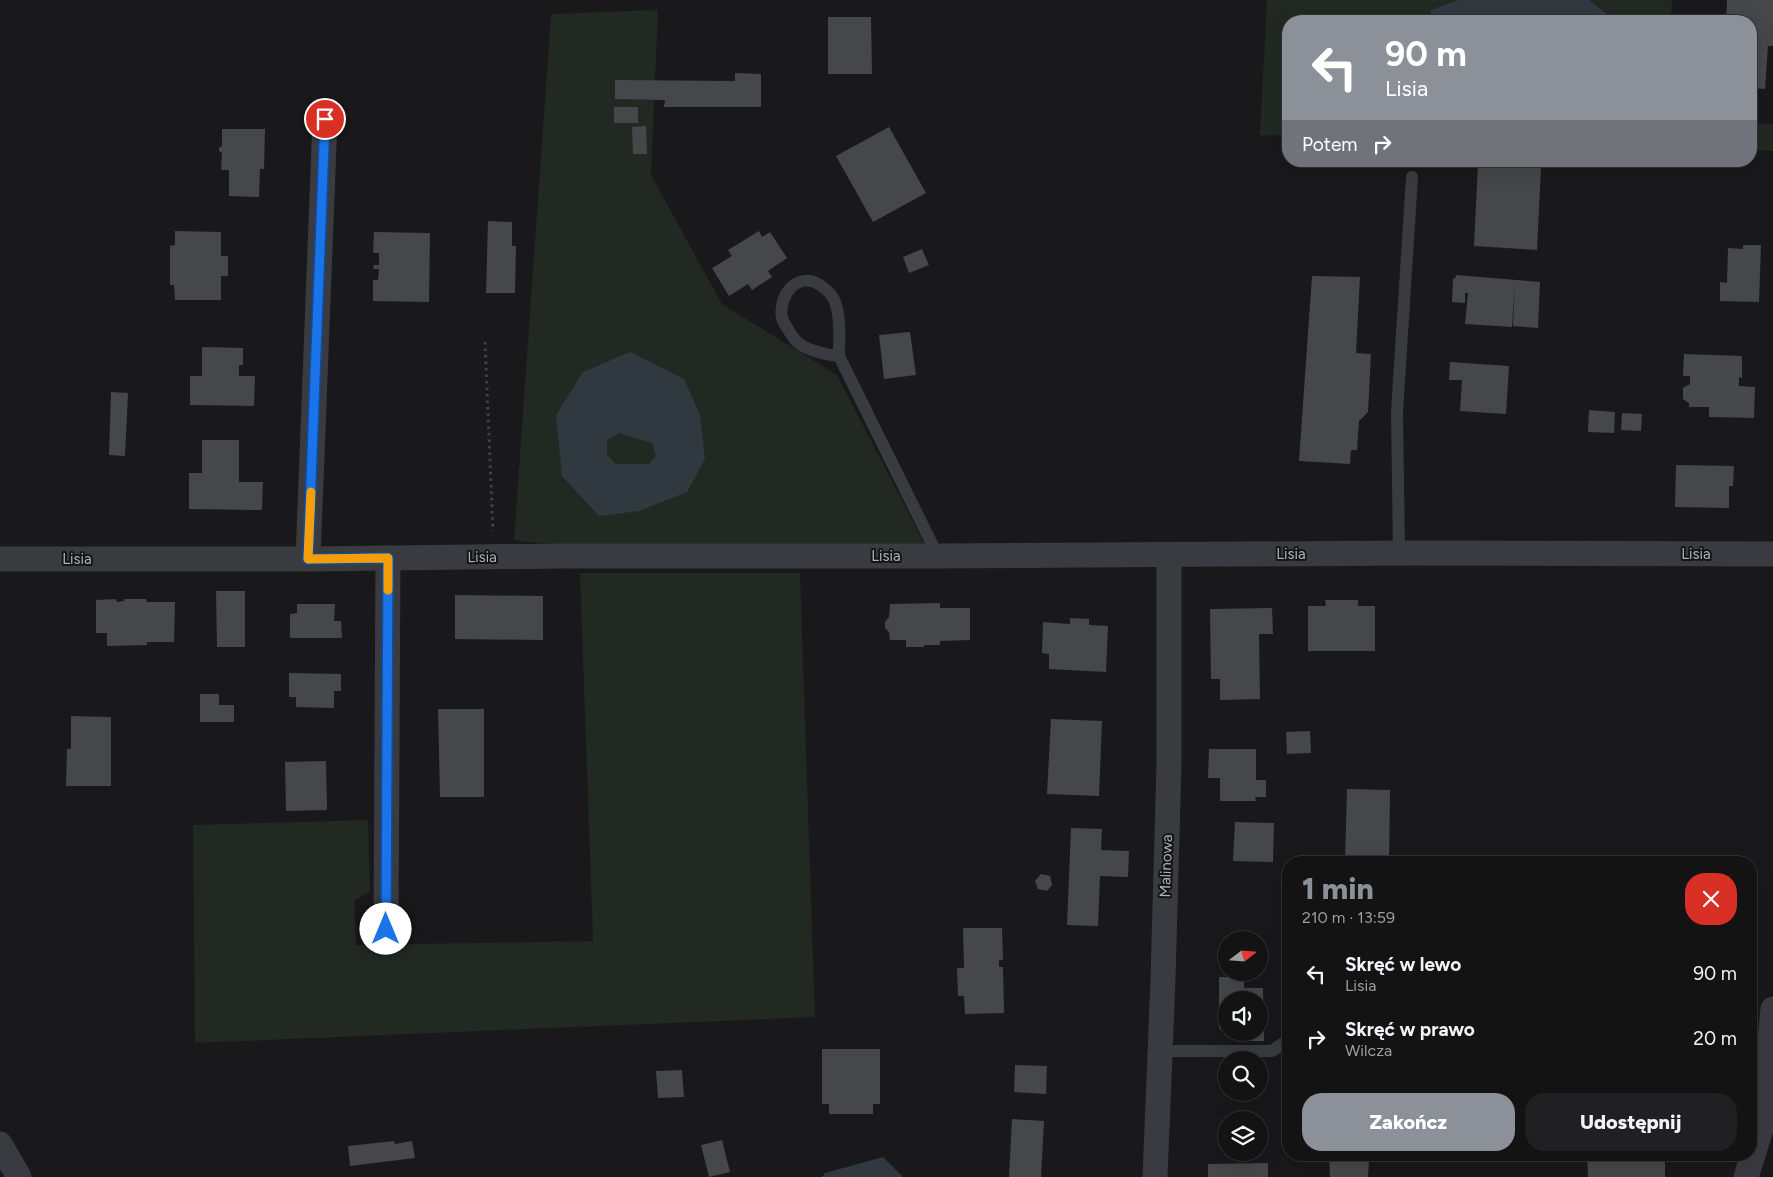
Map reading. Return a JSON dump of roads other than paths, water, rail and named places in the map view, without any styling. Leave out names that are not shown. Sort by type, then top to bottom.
[{"type":"street","points":[[308,559],[325,119]]},
{"type":"street","name":"Lisia","points":[[0,558],[308,559],[1399,553],[1773,554]]},
{"type":"street","name":"Malinowa","points":[[1154,1177],[1163,979],[1169,764],[1169,555]]},
{"type":"street","points":[[386,929],[388,558]]},
{"type":"street","points":[[1757,1142],[1761,1129],[1773,1009]]},
{"type":"street","points":[[0,1144],[19,1177]]},
{"type":"street","points":[[1746,1177],[1751,1161]]},
{"type":"lane","points":[[1399,553],[1397,412],[1412,177]]},
{"type":"lane","points":[[839,356],[822,354],[797,342],[782,319],[782,303],[789,289],[801,281],[814,282],[826,289],[835,301],[839,328],[839,356],[938,556]]},
{"type":"lane","points":[[1159,1051],[1272,1051],[1282,1043]]}]
